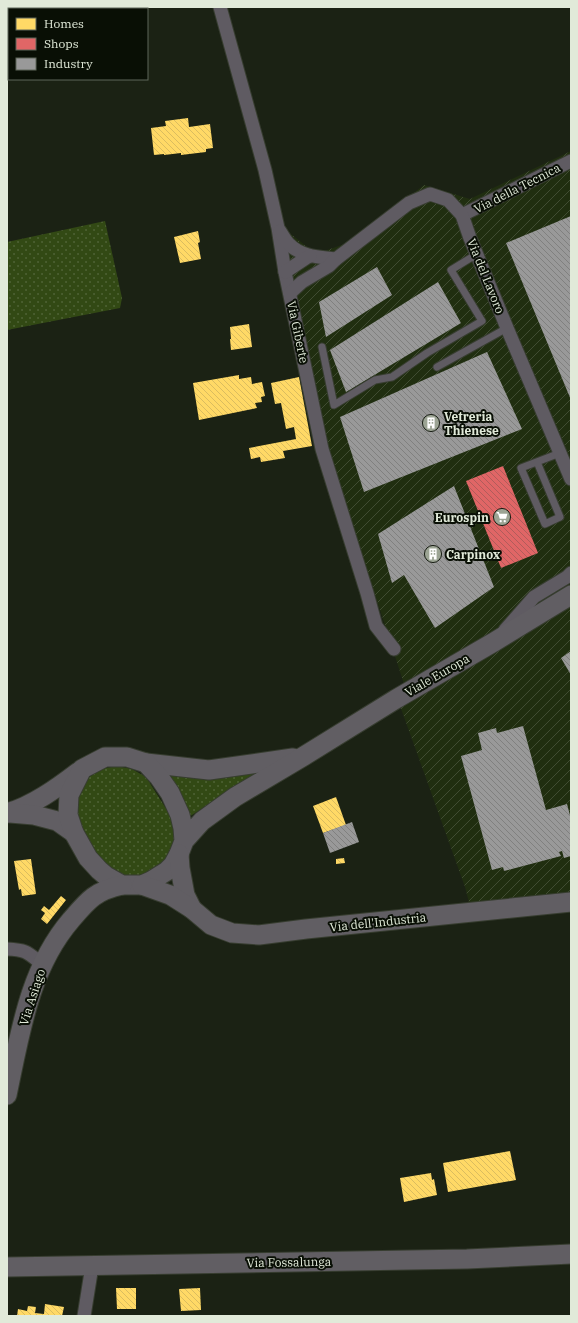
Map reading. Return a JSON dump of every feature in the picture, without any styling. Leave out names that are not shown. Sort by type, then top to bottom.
[{"type":"main road","name":"Viale Europa","points":[[182,847],[202,822],[235,797],[571,595]]},
{"type":"main road","points":[[8,813],[43,796],[82,769],[105,757],[128,757],[146,763],[209,770],[304,756]]},
{"type":"main road","points":[[80,909],[92,897],[109,888],[122,885],[142,884],[151,881],[167,871],[173,864],[182,847],[183,828],[178,810],[170,793],[159,777],[146,763]]},
{"type":"main road","points":[[82,769],[69,795],[68,815],[74,833],[88,858],[99,870],[106,876],[122,885]]},
{"type":"main road","points":[[8,813],[34,814],[57,821],[74,833]]},
{"type":"main road","name":"Via dell'Industria","points":[[182,847],[180,868],[185,895],[192,909]]},
{"type":"main road","points":[[80,909],[89,880],[87,860],[84,851]]},
{"type":"main road","name":"Via dell'Industria","points":[[142,884],[170,894],[192,909],[210,925],[232,933],[259,935],[571,902]]},
{"type":"main road","name":"Via Asiago","points":[[7,1095],[22,1022],[42,964],[59,934],[80,909]]},
{"type":"main road","name":"Via Fossalunga","points":[[7,1267],[467,1259],[571,1254]]},
{"type":"street","name":"Via Giberte","points":[[220,7],[265,170],[322,449],[365,585],[376,626],[394,648]]},
{"type":"street","name":"Via della Tecnica","points":[[462,216],[571,161]]},
{"type":"street","name":"Via del Lavoro","points":[[290,293],[302,282],[329,266],[409,203],[430,194],[448,200],[462,216],[571,480]]},
{"type":"street","points":[[278,228],[290,245],[300,252],[310,256],[336,259]]},
{"type":"street","points":[[285,272],[310,256]]},
{"type":"street","points":[[285,272],[300,278],[312,277]]},
{"type":"street","points":[[494,642],[534,597],[571,573]]},
{"type":"street","points":[[7,949],[23,950],[42,964]]},
{"type":"street","points":[[84,1316],[92,1266]]},
{"type":"lane","points":[[322,347],[334,405],[375,380],[392,377],[427,353],[482,321],[451,270],[477,254]]},
{"type":"lane","points":[[437,367],[507,328]]},
{"type":"lane","points":[[537,462],[560,517],[545,524],[520,468],[560,452]]},
{"type":"shaded area","points":[[571,151],[571,585],[405,687],[336,474],[321,418],[282,227],[316,254],[350,242],[424,185],[470,199]]},
{"type":"shaded area","points":[[105,221],[122,298],[120,308],[7,330],[7,242]]},
{"type":"shaded area","points":[[571,596],[571,894],[470,906],[465,887],[399,703]]},
{"type":"shaded area","points":[[287,760],[221,796],[189,817],[163,774]]},
{"type":"shaded area","points":[[117,766],[132,769],[146,777],[172,818],[176,834],[174,843],[159,870],[142,877],[123,877],[106,870],[73,815],[76,798],[85,780],[100,769]]},
{"type":"building: Homes","points":[[188,118],[189,127],[210,124],[213,148],[206,149],[206,152],[181,155],[181,153],[154,155],[151,128],[166,126],[165,121]]},
{"type":"building: Homes","points":[[198,231],[200,242],[198,243],[201,259],[180,263],[174,237]]},
{"type":"building: Homes","points":[[249,324],[252,347],[231,350],[230,327]]},
{"type":"building: Homes","points":[[239,375],[239,379],[251,377],[252,384],[262,382],[265,396],[261,397],[262,402],[255,403],[257,408],[199,420],[193,383]]},
{"type":"building: Homes","points":[[299,377],[312,446],[283,451],[285,458],[261,462],[260,457],[251,459],[249,448],[296,439],[294,427],[286,429],[281,403],[275,404],[271,383]]},
{"type":"building: Homes","points":[[336,797],[346,825],[323,833],[313,806]]},
{"type":"building: Homes","points":[[344,858],[345,863],[336,864],[336,859]]},
{"type":"building: Homes","points":[[31,859],[36,894],[22,896],[21,889],[19,890],[14,861]]},
{"type":"building: Homes","points":[[61,896],[66,900],[47,924],[41,919],[45,913],[41,910],[44,906],[49,910]]},
{"type":"building: Homes","points":[[510,1151],[516,1180],[448,1192],[443,1163]]},
{"type":"building: Homes","points":[[431,1173],[432,1180],[434,1179],[437,1195],[404,1202],[400,1178]]},
{"type":"building: Homes","points":[[116,1288],[136,1288],[136,1309],[117,1309]]},
{"type":"building: Homes","points":[[200,1288],[201,1310],[181,1311],[179,1289]]},
{"type":"building: Homes","points":[[45,1304],[64,1307],[62,1316],[17,1316],[18,1309],[27,1311],[28,1306],[36,1307],[35,1313],[44,1314]]},
{"type":"building: Shops","name":"Eurospin","points":[[503,466],[538,553],[501,568],[466,481]]},
{"type":"building: Industry","points":[[571,216],[571,400],[506,243]]},
{"type":"building: Industry","points":[[377,267],[392,295],[326,337],[319,302]]},
{"type":"building: Industry","points":[[438,282],[461,323],[346,392],[330,350]]},
{"type":"building: Industry","name":"Vetreria Thienese","points":[[487,352],[522,429],[364,492],[340,417]]},
{"type":"building: Industry","name":"Carpinox","points":[[454,486],[494,587],[435,628],[404,575],[392,583],[378,534]]},
{"type":"building: Industry","points":[[571,651],[571,675],[561,658]]},
{"type":"building: Industry","points":[[523,726],[546,810],[567,804],[571,819],[571,856],[564,858],[562,851],[559,852],[561,856],[504,871],[503,867],[492,870],[461,756],[482,750],[478,733],[496,728],[497,733]]},
{"type":"building: Industry","points":[[352,822],[359,842],[330,853],[323,833]]},
{"type":"place","name":"Vetreria Thienese","points":[[431,423]]},
{"type":"place","name":"Eurospin","points":[[502,517]]},
{"type":"place","name":"Carpinox","points":[[433,554]]}]
